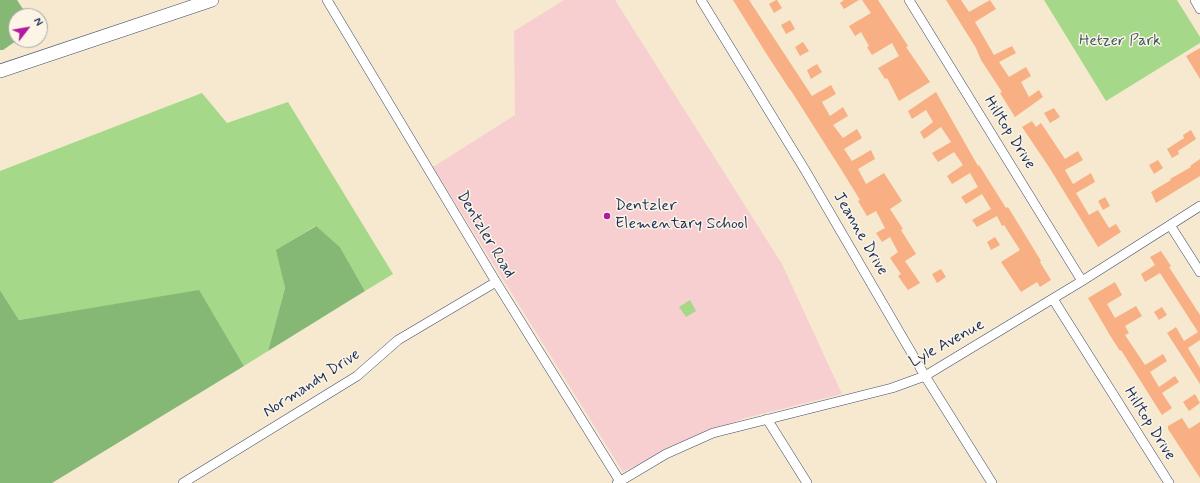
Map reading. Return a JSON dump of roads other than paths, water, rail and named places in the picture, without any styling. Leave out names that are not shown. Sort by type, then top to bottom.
[{"type":"main road","points":[[0,71],[212,0]]},
{"type":"street","name":"Dentzler Road","points":[[327,0],[496,282],[619,482]]},
{"type":"street","name":"Jeanne Drive","points":[[701,0],[805,170],[925,376],[992,483]]},
{"type":"street","name":"Hilltop Drive","points":[[909,0],[1082,281]]},
{"type":"street","points":[[1195,0],[1200,9]]},
{"type":"street","name":"Lyle Avenue","points":[[619,482],[666,454],[713,433],[892,388],[925,376],[1053,299],[1200,206]]},
{"type":"street","points":[[1170,225],[1200,272]]},
{"type":"street","name":"Normandy Drive","points":[[183,483],[357,376],[398,340],[496,282]]},
{"type":"street","name":"Hilltop Drive","points":[[1053,299],[1169,483]]},
{"type":"street","points":[[767,419],[807,483]]},
{"type":"place","name":"Dentzler Elementary School","points":[[607,216]]},
{"type":"park label","name":"Hetzer Park","points":[[1120,42]]}]
